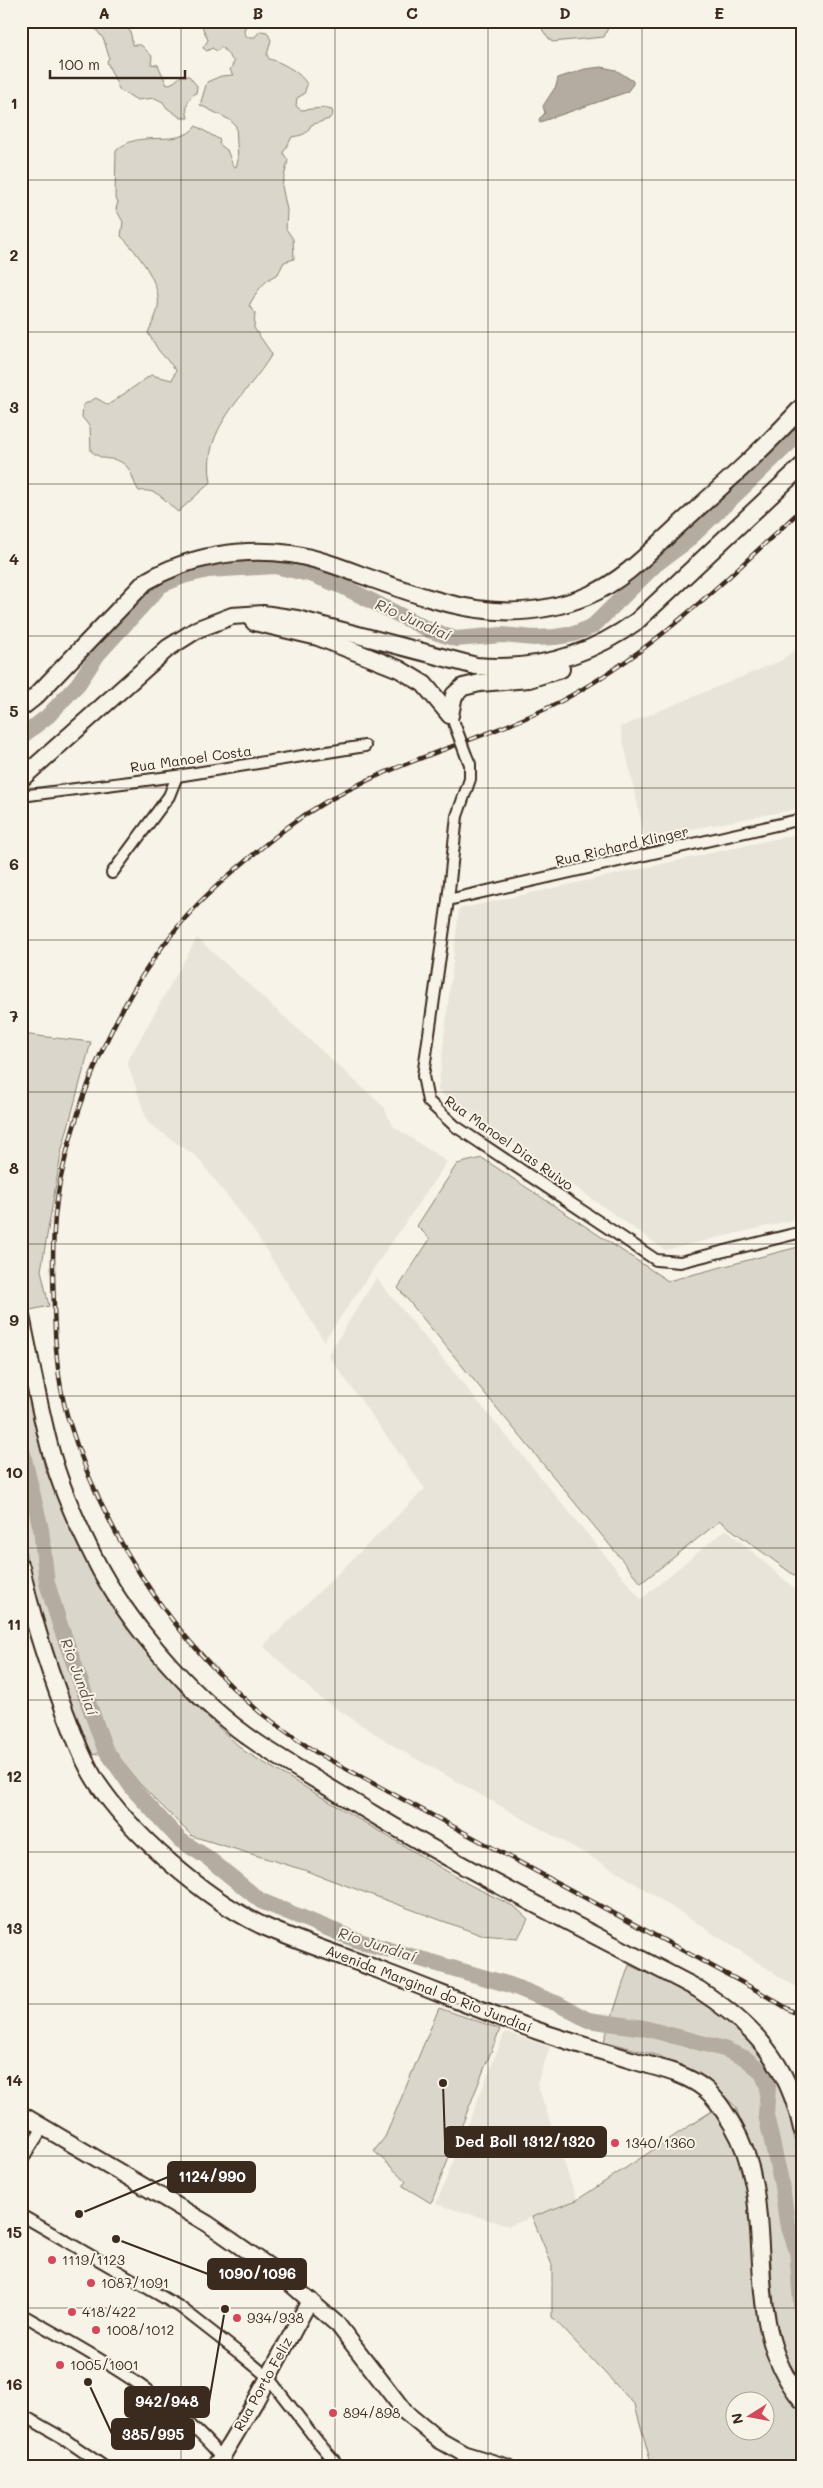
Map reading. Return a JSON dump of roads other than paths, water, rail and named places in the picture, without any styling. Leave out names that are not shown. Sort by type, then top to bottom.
[{"type":"main road","points":[[21,708],[35,697],[145,582],[166,569],[198,559],[242,553],[291,554],[338,566],[430,600],[477,610],[508,613],[536,611],[588,596],[610,584],[645,557],[717,491],[802,407]]},
{"type":"main road","points":[[452,719],[454,694],[462,687],[529,679],[550,673],[607,647],[620,633],[656,604],[802,466]]},
{"type":"main road","points":[[21,779],[168,648],[198,629],[232,616],[263,614],[297,619],[453,661],[501,668],[547,663],[584,651],[620,633]]},
{"type":"main road","points":[[232,616],[318,637],[399,669],[424,684],[452,719]]},
{"type":"main road","points":[[21,1316],[49,1446],[70,1507],[102,1572],[139,1626],[183,1678],[221,1714],[259,1744],[337,1792],[427,1846],[698,1988],[725,2006],[754,2033],[772,2057],[789,2086],[802,2129]]},
{"type":"main road","name":"Avenida Marginal do Rio Jundiaí","points":[[21,1566],[47,1664],[82,1758],[97,1783],[126,1818],[165,1858],[201,1889],[260,1924],[540,2031],[678,2074],[704,2088],[720,2105],[736,2130],[745,2152],[755,2187],[761,2288],[766,2325],[780,2365],[802,2400]]},
{"type":"main road","points":[[21,2114],[208,2224],[277,2272],[338,2325],[405,2412],[439,2440],[464,2454],[507,2467]]},
{"type":"main road","name":"Rua Porto Feliz","points":[[221,2463],[310,2300]]},
{"type":"street","name":"Rua Manoel Dias Ruivo","points":[[452,719],[471,773],[457,816],[448,900],[423,1076],[428,1101],[455,1126],[656,1260],[667,1262],[686,1261],[802,1232]]},
{"type":"street","name":"Rua Manoel Costa","points":[[21,796],[177,776],[365,746]]},
{"type":"street","points":[[112,873],[169,796],[177,776]]},
{"type":"street","name":"Rua Richard Klinger","points":[[448,900],[802,819]]},
{"type":"street","points":[[21,2162],[44,2126]]},
{"type":"street","points":[[21,2215],[180,2307],[268,2377],[318,2442],[340,2467]]},
{"type":"street","points":[[21,2314],[152,2394],[186,2422],[221,2463]]},
{"type":"street","points":[[21,2414],[63,2438],[105,2467]]},
{"type":"waterway","name":"Rio Jundiaí","points":[[21,737],[48,716],[78,684],[98,654],[161,585],[183,576],[208,570],[275,566],[313,575],[344,587],[431,631],[456,639],[502,635],[534,638],[574,634],[593,626],[656,564],[686,542],[802,431]]},
{"type":"waterway","name":"Rio Jundiaí","points":[[21,1446],[41,1529],[47,1583],[60,1625],[105,1749],[133,1789],[180,1840],[208,1858],[261,1901],[359,1941],[510,1985],[558,2004],[588,2020],[644,2028],[724,2049],[745,2058],[761,2071],[768,2086],[766,2115],[782,2186],[787,2222],[797,2251],[802,2317]]},
{"type":"railway","points":[[802,509],[674,624],[640,651],[605,675],[568,697],[530,716],[406,764],[346,791],[317,807],[289,826],[254,854],[198,904],[151,962],[131,994],[97,1061],[72,1132],[59,1185],[55,1219],[53,1271],[54,1319],[61,1388],[67,1415],[92,1484],[114,1529],[152,1592],[189,1640],[232,1687],[261,1713],[317,1753],[756,1990],[802,2017]]},
{"type":"place","name":"Ded Boll 1312/1320","points":[[443,2083]]},
{"type":"place","name":"1340/1360","points":[[615,2143]]},
{"type":"place","name":"1124/990","points":[[79,2214]]},
{"type":"place","name":"1090/1096","points":[[116,2239]]},
{"type":"place","name":"1119/1123","points":[[52,2260]]},
{"type":"place","name":"1087/1091","points":[[91,2283]]},
{"type":"place","name":"942/948","points":[[225,2309]]},
{"type":"place","name":"418/422","points":[[72,2312]]},
{"type":"place","name":"934/938","points":[[237,2318]]},
{"type":"place","name":"1008/1012","points":[[96,2330]]},
{"type":"place","name":"1005/1001","points":[[60,2365]]},
{"type":"place","name":"385/995","points":[[88,2382]]},
{"type":"place","name":"894/898","points":[[333,2413]]}]
